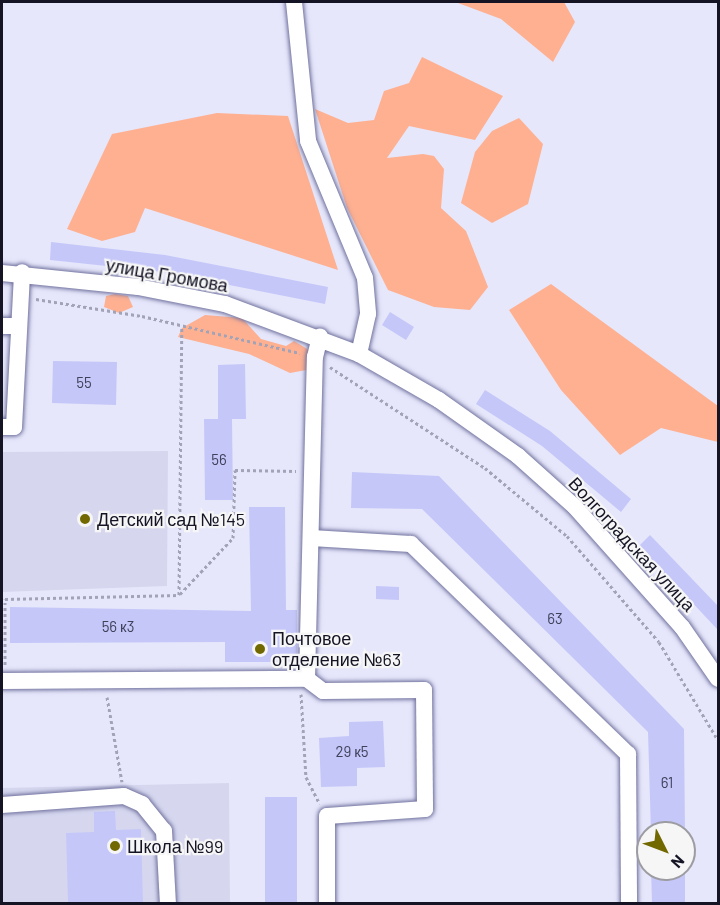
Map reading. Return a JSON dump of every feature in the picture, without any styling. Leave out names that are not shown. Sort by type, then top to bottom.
[{"type":"street","points":[[294,10],[308,141],[365,278],[368,314],[359,354]]},
{"type":"street","name":"улица Громова","points":[[2,273],[22,273],[225,304],[320,337]]},
{"type":"street","points":[[2,427],[14,427],[22,273]]},
{"type":"street","points":[[2,326],[19,326]]},
{"type":"street","points":[[304,679],[311,538],[315,357],[320,337]]},
{"type":"street","name":"Волгоградская улица","points":[[320,337],[359,354],[474,425],[575,507],[682,627],[718,679]]},
{"type":"street","points":[[311,538],[411,544],[628,754],[629,903]]},
{"type":"street","points":[[3,681],[304,679],[323,691],[424,690],[425,809],[327,816],[327,903]]},
{"type":"street","points":[[2,805],[124,795],[152,812],[164,831],[168,903]]},
{"type":"path","points":[[20,297],[142,316],[315,357],[485,468],[567,536],[659,642],[718,740]]},
{"type":"path","points":[[179,595],[182,328]]},
{"type":"path","points":[[3,681],[4,598],[179,595],[233,538],[235,470],[312,472]]},
{"type":"path","points":[[304,679],[306,777],[327,816]]},
{"type":"path","points":[[104,681],[124,795]]},
{"type":"shaded area","points":[[307,2],[564,2],[575,22],[553,62],[501,19],[458,3]]},
{"type":"shaded area","points":[[422,57],[503,96],[475,140],[409,126],[387,158],[423,154],[434,156],[444,169],[441,208],[466,231],[488,287],[470,310],[434,307],[388,290],[347,208],[315,109],[348,123],[374,120],[384,91],[409,83]]},
{"type":"shaded area","points":[[217,113],[288,116],[338,270],[145,208],[135,232],[102,241],[67,229],[112,134]]},
{"type":"shaded area","points":[[519,118],[543,144],[528,204],[492,223],[461,203],[475,152],[492,131]]},
{"type":"shaded area","points":[[551,284],[718,406],[718,442],[661,428],[620,455],[561,390],[509,310]]},
{"type":"shaded area","points":[[115,294],[128,296],[133,307],[119,313],[104,307],[106,296]]},
{"type":"shaded area","points":[[205,315],[242,318],[261,339],[286,346],[294,341],[309,350],[312,369],[290,373],[249,354],[178,337],[182,328]]},
{"type":"shaded area","name":"Детский сад №145","points":[[168,451],[167,586],[2,592],[2,452]]},
{"type":"shaded area","name":"Школа №99","points":[[229,783],[230,903],[2,903],[2,788]]},
{"type":"building","points":[[51,242],[165,255],[328,287],[325,304],[163,272],[50,260]]},
{"type":"building","points":[[390,312],[414,327],[406,340],[382,325]]},
{"type":"building","points":[[53,361],[117,362],[116,405],[52,403]]},
{"type":"building","points":[[245,364],[246,419],[232,419],[233,500],[205,500],[204,419],[218,419],[218,365]]},
{"type":"building","points":[[485,390],[550,431],[631,499],[621,512],[542,446],[476,404]]},
{"type":"building","points":[[352,472],[439,476],[684,729],[685,821],[651,821],[648,732],[422,509],[351,508]]},
{"type":"building","points":[[249,507],[285,507],[286,610],[297,610],[297,662],[225,662],[225,642],[10,643],[10,607],[251,611]]},
{"type":"building","points":[[650,535],[718,606],[718,630],[639,546]]},
{"type":"building","points":[[376,586],[399,587],[399,600],[376,599]]},
{"type":"building","points":[[383,721],[385,767],[357,768],[357,786],[321,787],[319,738],[349,736],[349,722]]},
{"type":"building","points":[[265,797],[297,797],[297,903],[265,903]]},
{"type":"building","points":[[115,811],[116,830],[141,829],[143,903],[68,903],[66,833],[94,832],[94,812]]},
{"type":"building","points":[[651,881],[685,881],[685,903],[652,903]]},
{"type":"place","name":"Детский сад №145","points":[[85,519]]},
{"type":"place","name":"Почтовое отделение №63","points":[[260,649]]},
{"type":"place","name":"Школа №99","points":[[115,846]]}]
